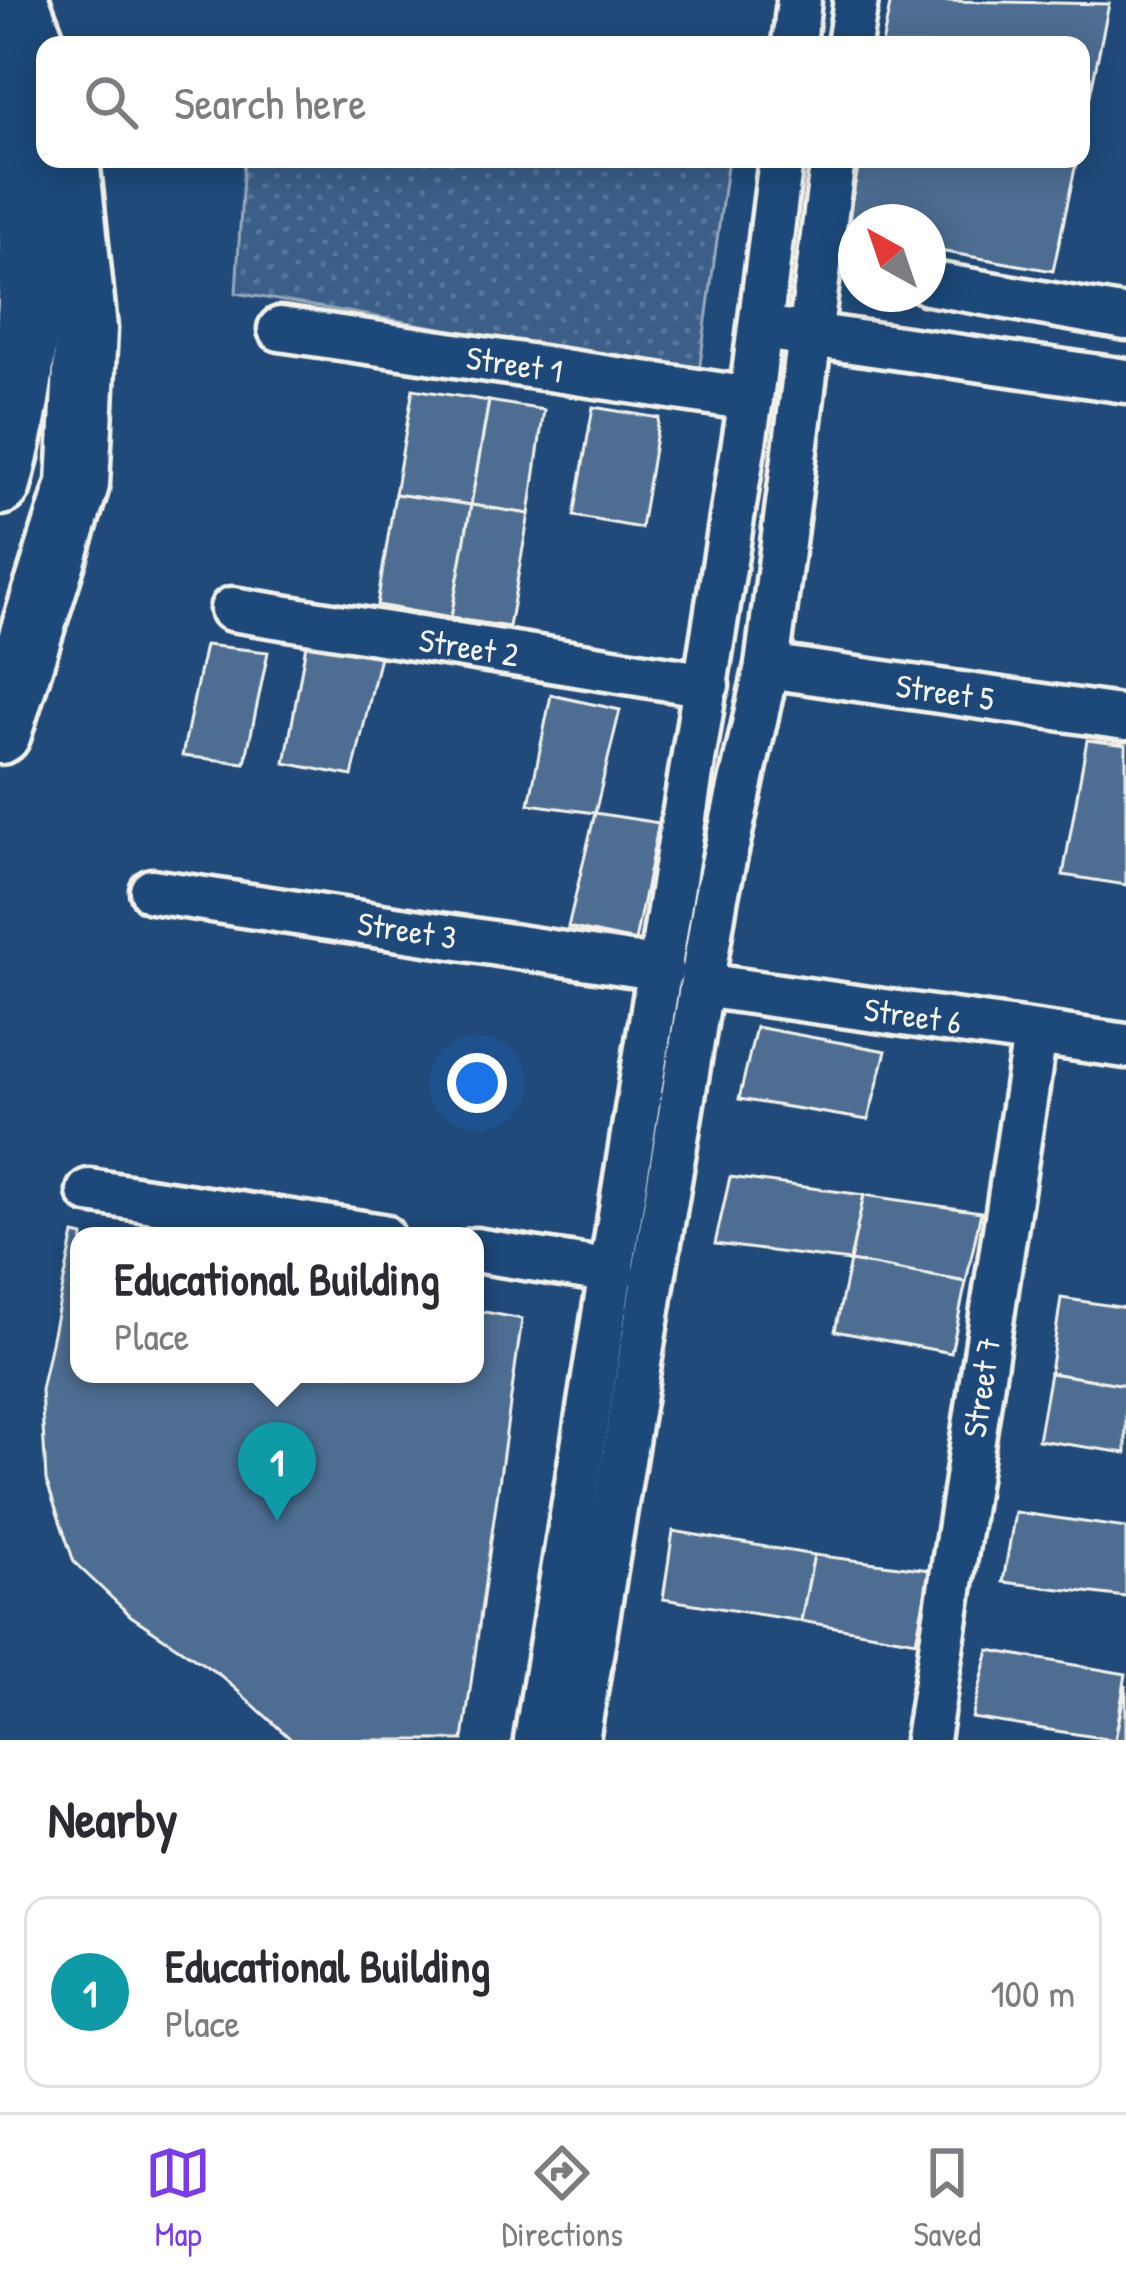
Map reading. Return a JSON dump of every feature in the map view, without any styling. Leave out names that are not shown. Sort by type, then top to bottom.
[{"type":"highway","points":[[16,0],[36,50]]},
{"type":"highway","points":[[0,71],[10,99],[31,245],[15,426],[0,484]]},
{"type":"highway","points":[[0,733],[78,484],[86,329],[69,168]]},
{"type":"street","points":[[795,36],[799,0]]},
{"type":"street","points":[[850,36],[856,0]]},
{"type":"street","points":[[577,1740],[702,985],[696,893],[707,685],[752,399],[780,168]]},
{"type":"street","points":[[536,1740],[662,969],[696,893],[767,666],[810,335],[837,266],[833,168]]},
{"type":"street","points":[[771,250],[837,266]]},
{"type":"street","points":[[946,286],[1126,318]]},
{"type":"street","points":[[762,328],[1126,380]]},
{"type":"street","name":"Street 1","points":[[280,329],[752,399]]},
{"type":"street","name":"Street 2","points":[[232,610],[707,685]]},
{"type":"street","name":"Street 5","points":[[767,666],[1126,718]]},
{"type":"street","name":"Street 3","points":[[152,891],[662,969]]},
{"type":"street","name":"Street 6","points":[[702,985],[1126,1046]]},
{"type":"street","name":"Street 7","points":[[927,1740],[1035,1035]]},
{"type":"street","points":[[89,1191],[323,1227]]},
{"type":"street","points":[[484,1251],[613,1272]]},
{"type":"shaded area","points":[[243,168],[727,168],[699,372],[236,293]]},
{"type":"building","points":[[891,0],[1109,4],[1090,96],[1090,36],[884,36]]},
{"type":"building","points":[[858,168],[1075,168],[1053,271],[946,252],[946,204],[851,204]]},
{"type":"building","points":[[413,389],[489,401],[471,505],[395,494]]},
{"type":"building","points":[[489,401],[544,410],[529,514],[471,505]]},
{"type":"building","points":[[593,407],[659,418],[641,528],[574,516]]},
{"type":"building","points":[[395,494],[471,505],[451,618],[377,605]]},
{"type":"building","points":[[471,505],[529,514],[509,627],[451,618]]},
{"type":"building","points":[[307,639],[381,652],[352,776],[285,763]]},
{"type":"building","points":[[205,645],[268,652],[245,763],[182,756]]},
{"type":"building","points":[[551,695],[620,710],[595,813],[529,804]]},
{"type":"building","points":[[1087,740],[1126,745],[1126,885],[1063,875]]},
{"type":"building","points":[[595,813],[659,823],[635,941],[568,927]]},
{"type":"building","points":[[756,1027],[886,1051],[868,1120],[739,1099]]},
{"type":"building","points":[[730,1177],[864,1195],[850,1261],[715,1244]]},
{"type":"building","points":[[864,1195],[981,1212],[966,1282],[850,1261]]},
{"type":"building","points":[[70,1253],[70,1383],[484,1383],[484,1312],[522,1319],[463,1740],[292,1740],[221,1676],[131,1616],[74,1562],[46,1480],[41,1390]]},
{"type":"building","points":[[850,1261],[966,1282],[951,1353],[835,1331]]},
{"type":"building","points":[[1061,1298],[1126,1308],[1126,1385],[1050,1373]]},
{"type":"building","points":[[1050,1373],[1126,1385],[1126,1453],[1038,1440]]},
{"type":"building","points":[[1015,1512],[1126,1528],[1126,1597],[1003,1582]]},
{"type":"building","points":[[673,1531],[814,1555],[801,1621],[663,1599]]},
{"type":"building","points":[[814,1555],[930,1570],[916,1641],[801,1621]]},
{"type":"building","points":[[989,1650],[1126,1674],[1115,1740],[972,1718]]},
{"type":"building","points":[[1126,1685],[1126,1740],[1115,1740]]},
{"type":"place","name":"Educational Building","points":[[277,1521]]}]
